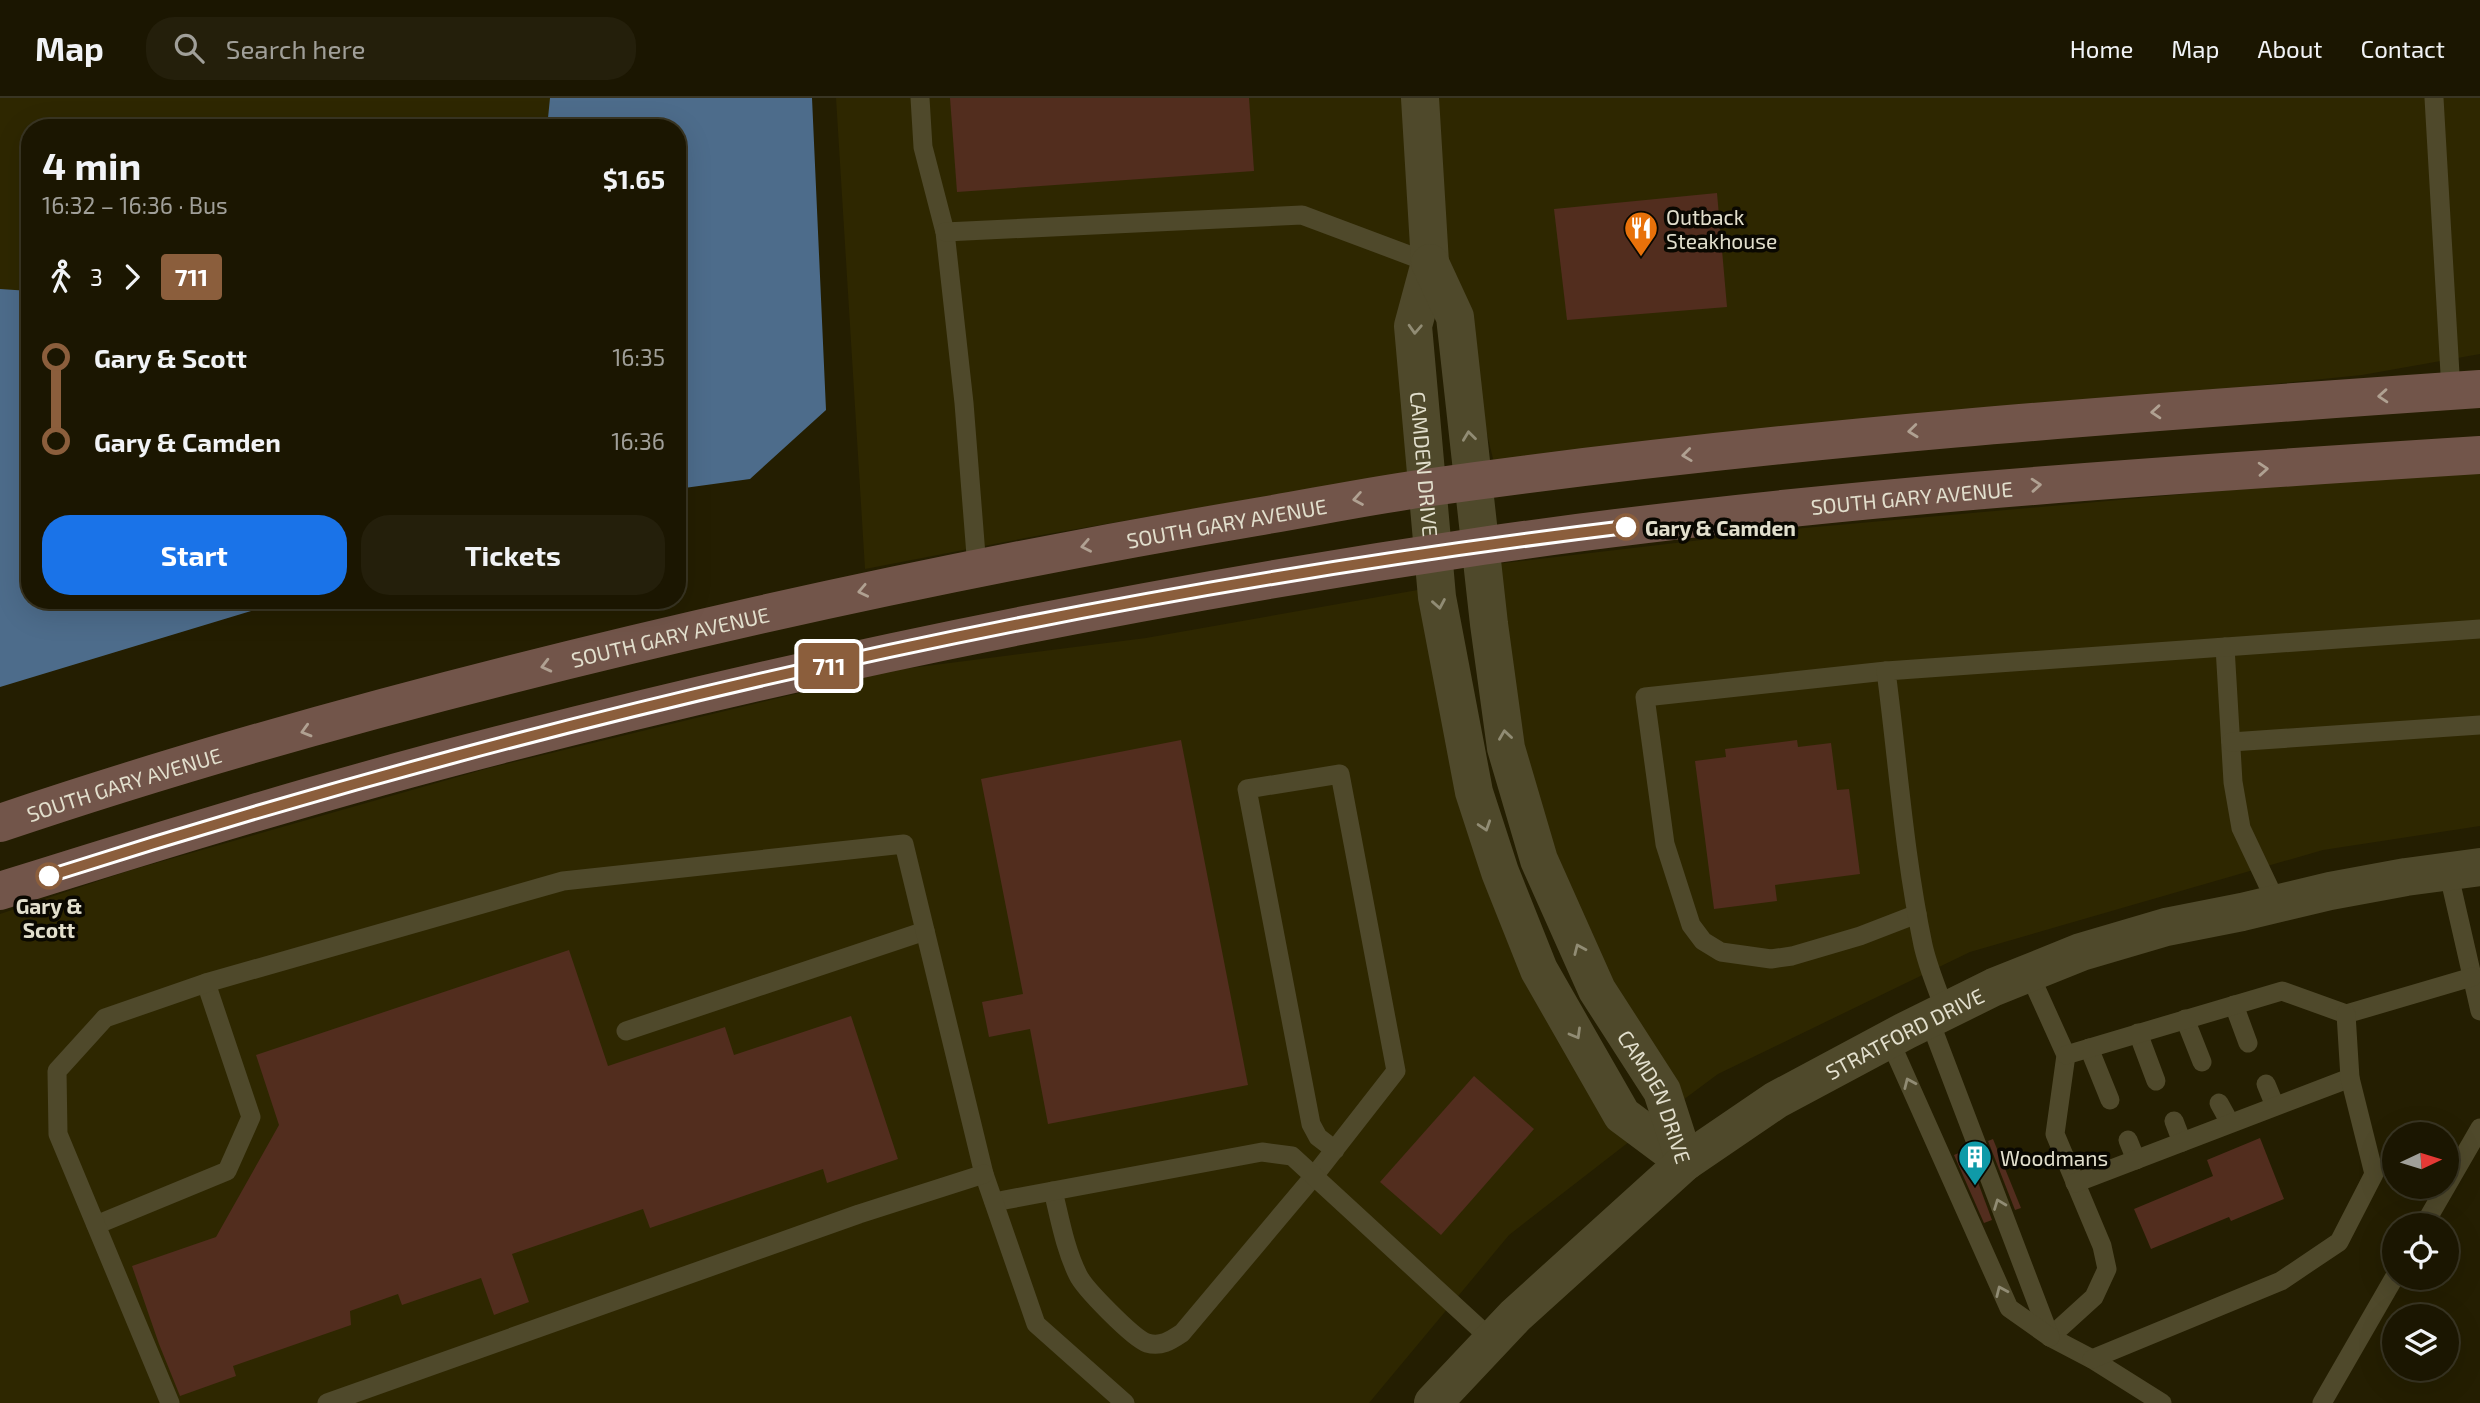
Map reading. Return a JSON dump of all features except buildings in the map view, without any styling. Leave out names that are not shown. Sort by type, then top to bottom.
[{"type":"main road","name":"SOUTH GARY AVENUE","points":[[0,823],[202,760],[513,674],[683,632],[1103,543],[1426,488],[1758,447],[1981,425],[2466,390]]},
{"type":"main road","name":"SOUTH GARY AVENUE","points":[[0,891],[286,804],[496,745],[650,707],[1001,629],[1315,572],[1482,546],[1738,514],[1988,489],[2480,454]]},
{"type":"street","name":"CAMDEN DRIVE","points":[[1420,98],[1430,263],[1413,326],[1437,597],[1474,792],[1500,872],[1539,970],[1622,1115],[1685,1163]]},
{"type":"street","name":"CAMDEN DRIVE","points":[[1430,263],[1455,317],[1489,624],[1507,748],[1539,860],[1598,990],[1661,1091],[1685,1163]]},
{"type":"street","name":"STRATFORD DRIVE","points":[[1433,1403],[1516,1316],[1685,1163],[1776,1100],[1889,1039],[1994,987],[2081,952],[2166,927],[2330,891],[2464,869]]},
{"type":"lane","points":[[920,98],[923,147],[945,232],[964,402],[976,568]]},
{"type":"lane","points":[[2434,98],[2466,390]]},
{"type":"lane","points":[[945,232],[1302,215],[1430,263]]},
{"type":"lane","points":[[1917,914],[1860,936],[1771,960],[1721,951],[1703,941],[1691,925],[1665,844],[1645,697],[1886,671],[2480,629]]},
{"type":"lane","points":[[2225,647],[2233,782],[2241,828],[2277,904]]},
{"type":"lane","points":[[1886,671],[1905,837],[1937,1015],[2050,1337]]},
{"type":"lane","points":[[2231,742],[2480,725]]},
{"type":"lane","points":[[1053,1191],[1067,1247],[1079,1277],[1128,1330],[1147,1343],[1165,1344],[1182,1333],[1314,1176],[1335,1150],[1396,1071],[1340,774],[1247,789],[1311,1124],[1318,1137],[1335,1150]]},
{"type":"lane","points":[[170,1403],[58,1134],[57,1071],[105,1018],[206,983],[562,881],[904,844],[984,1174],[1036,1324],[1125,1403]]},
{"type":"lane","points":[[2464,869],[2472,977],[2480,1012]]},
{"type":"lane","points":[[626,1031],[925,931]]},
{"type":"lane","points":[[2029,973],[2066,1055],[2055,1134],[2102,1246],[2107,1269],[2094,1297],[2050,1337]]},
{"type":"lane","points":[[2066,1055],[2282,991],[2346,1014],[2472,977]]},
{"type":"lane","points":[[96,1225],[227,1171],[251,1117],[206,983]]},
{"type":"lane","points":[[2234,1005],[2248,1043]]},
{"type":"lane","points":[[2092,1359],[2281,1281],[2339,1242],[2374,1174],[2350,1078],[2346,1014]]},
{"type":"lane","points":[[2185,1019],[2202,1062]]},
{"type":"lane","points":[[2138,1033],[2156,1081]]},
{"type":"lane","points":[[1889,1039],[2009,1308],[2050,1337],[2092,1359],[2162,1403]]},
{"type":"lane","points":[[2089,1048],[2110,1100]]},
{"type":"lane","points":[[2075,1183],[2350,1078]]},
{"type":"lane","points":[[2266,1084],[2274,1106]]},
{"type":"lane","points":[[2219,1103],[2230,1124]]},
{"type":"lane","points":[[2174,1121],[2182,1142]]},
{"type":"lane","points":[[2431,1213],[2480,1129]]},
{"type":"lane","points":[[2128,1140],[2136,1160]]},
{"type":"lane","points":[[994,1202],[1262,1152],[1292,1156],[1492,1340]]},
{"type":"lane","points":[[327,1403],[859,1214],[984,1174]]},
{"type":"lane","points":[[2322,1403],[2387,1290]]},
{"type":"shaded area","points":[[0,98],[619,98],[611,119],[21,119],[21,356],[0,354]]},
{"type":"shaded area","points":[[836,98],[1411,98],[1409,472],[1036,536],[865,569]]},
{"type":"shaded area","points":[[1434,98],[2480,98],[2480,354],[2362,375],[1494,463],[1444,255]]},
{"type":"shaded area","points":[[2480,473],[2480,826],[2323,850],[1970,952],[1718,1074],[1679,1103],[1609,989],[1551,860],[1513,738],[1496,564],[1804,528],[2263,487]]},
{"type":"shaded area","points":[[1429,588],[1462,790],[1634,1138],[1509,1235],[1369,1403],[0,1403],[0,914],[128,871],[489,768],[895,670],[1146,638]]},
{"type":"water","points":[[550,98],[812,98],[826,410],[750,479],[686,488],[686,119],[548,119]]},
{"type":"water","points":[[0,289],[21,290],[21,609],[257,609],[0,687]]},
{"type":"bus line","name":"711","points":[[49,876],[272,808],[496,745],[818,668],[1131,604],[1482,546],[1626,527]]},
{"type":"place","name":"Outback Steakhouse","points":[[1641,258]]},
{"type":"place","name":"Gary & Camden","points":[[1626,527]]},
{"type":"place","name":"Gary & Scott","points":[[49,876]]},
{"type":"place","name":"Woodmans","points":[[1975,1187]]}]
